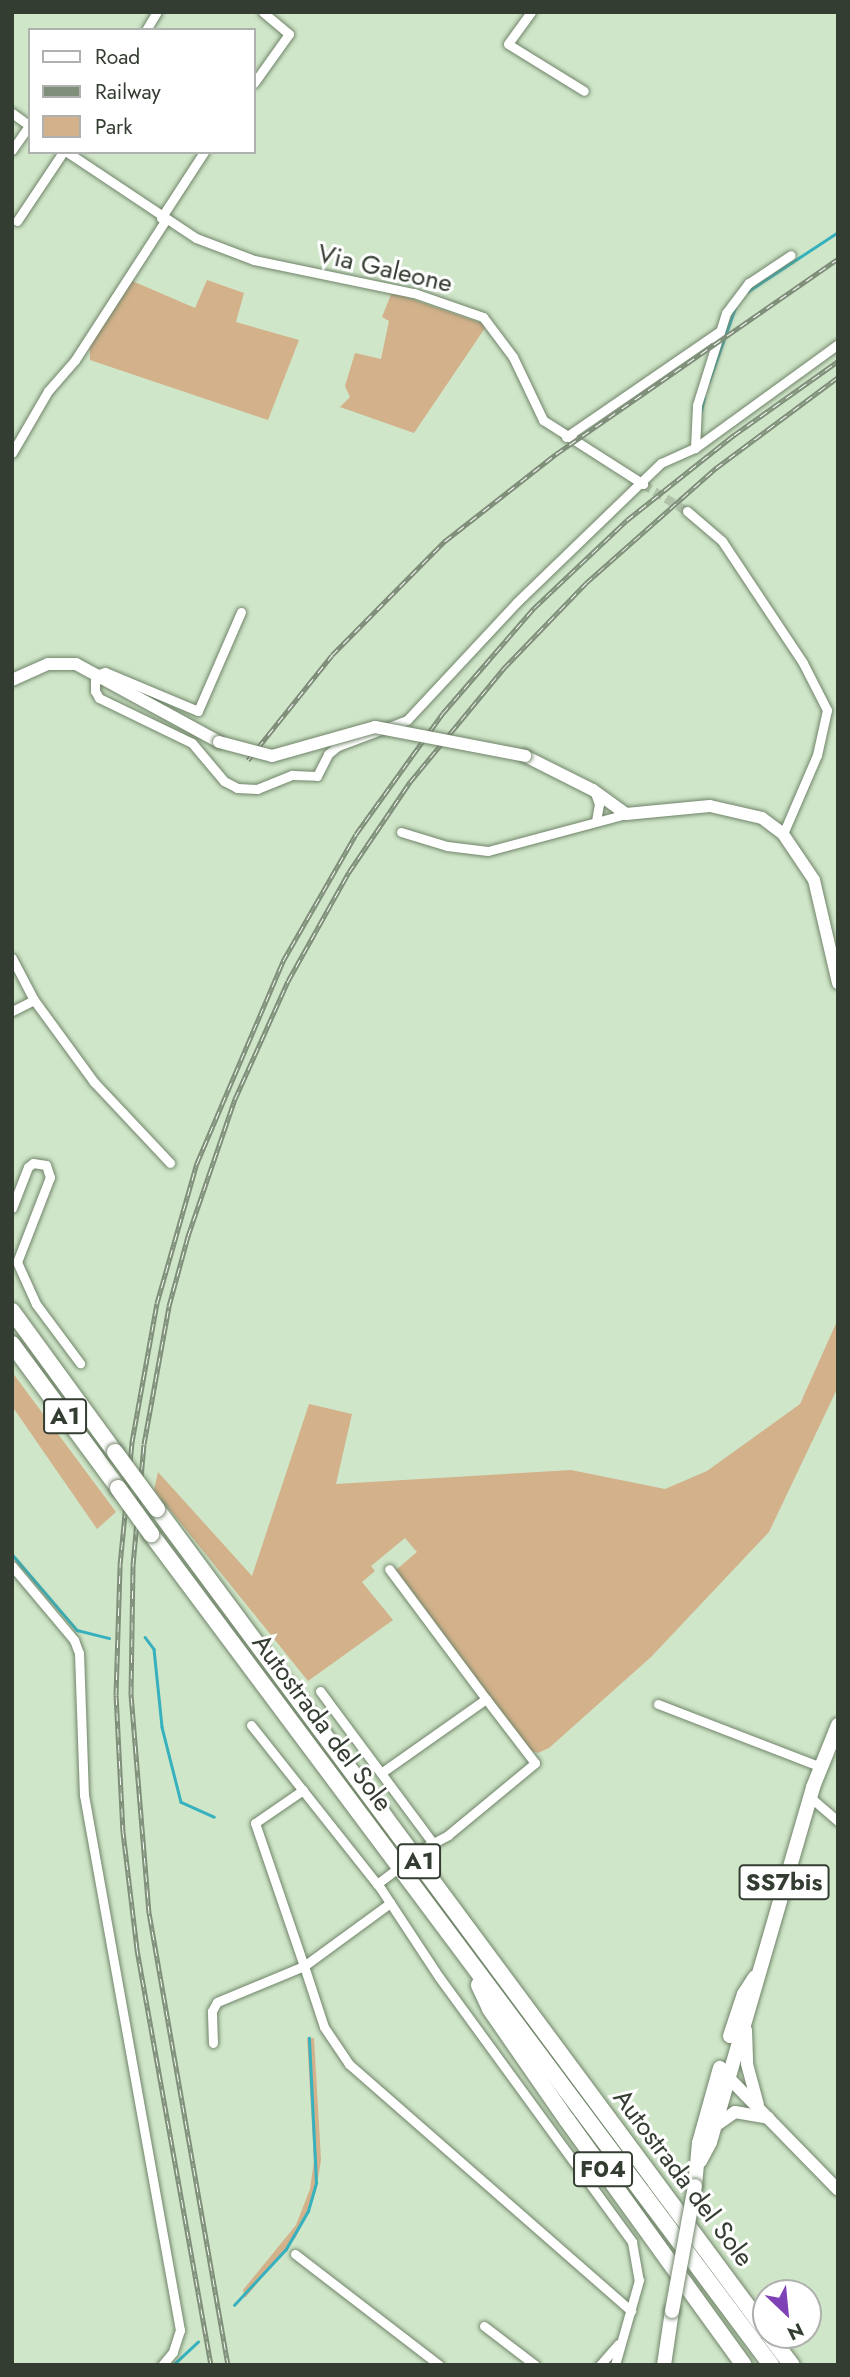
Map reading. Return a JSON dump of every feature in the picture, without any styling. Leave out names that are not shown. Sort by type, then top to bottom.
[{"type":"highway","name":"Autostrada del Sole","points":[[12,1311],[752,2311]]},
{"type":"highway","name":"Autostrada del Sole","points":[[12,1344],[471,1966],[771,2365]]},
{"type":"highway","name":"F04","points":[[471,1966],[490,2009],[744,2365]]},
{"type":"highway","points":[[780,2349],[792,2365]]},
{"type":"main road","name":"SS7bis","points":[[664,2365],[700,2161],[714,2127],[723,2073],[746,2020],[756,1976],[810,1797],[838,1725]]},
{"type":"main road","name":"SS7bis","points":[[700,2161],[699,2143],[723,2073],[744,1994],[756,1976]]},
{"type":"street","points":[[147,28],[157,12]]},
{"type":"street","points":[[256,80],[289,33],[263,12]]},
{"type":"street","points":[[531,12],[508,44],[584,91]]},
{"type":"street","points":[[12,113],[28,125]]},
{"type":"street","points":[[12,150],[28,129]]},
{"type":"street","points":[[17,221],[68,154]]},
{"type":"street","name":"Via Galeone","points":[[70,154],[163,219],[254,260],[414,293],[483,317],[513,357],[543,421],[643,484]]},
{"type":"street","points":[[12,453],[48,391],[75,360],[203,154]]},
{"type":"street","points":[[695,448],[693,419],[720,331],[740,292],[791,254]]},
{"type":"street","points":[[566,437],[720,331]]},
{"type":"street","points":[[95,675],[92,684],[99,698],[192,743],[224,781],[237,788],[257,789],[292,775],[317,776],[328,754],[338,746],[407,720],[517,602],[643,484],[661,463],[695,448],[838,344]]},
{"type":"street","points":[[687,511],[722,541],[803,663],[827,710],[817,755],[783,834]]},
{"type":"street","points":[[95,675],[121,676],[198,710],[241,612]]},
{"type":"street","points":[[12,680],[61,663],[76,664],[219,742],[272,756],[376,727],[525,756],[593,790],[626,814]]},
{"type":"street","points":[[593,790],[599,804],[596,821]]},
{"type":"street","points":[[401,832],[447,846],[488,851],[626,814],[710,806],[762,818],[783,834],[814,880],[838,983]]},
{"type":"street","points":[[12,958],[34,1000],[94,1082],[170,1163]]},
{"type":"street","points":[[12,1011],[34,1000]]},
{"type":"street","points":[[12,1208],[28,1167],[33,1163],[46,1165],[50,1177],[17,1262],[36,1304],[80,1363]]},
{"type":"street","points":[[12,1566],[74,1640],[79,1653],[80,1754],[90,1834],[180,2330],[173,2352],[162,2365]]},
{"type":"street","points":[[389,1569],[535,1763],[422,1849]]},
{"type":"street","points":[[320,1691],[433,1843]]},
{"type":"street","points":[[382,1773],[486,1699]]},
{"type":"street","points":[[658,1704],[821,1767]]},
{"type":"street","points":[[251,1725],[377,1884],[486,2044],[624,2229],[639,2266],[631,2311],[619,2343],[615,2365]]},
{"type":"street","points":[[303,1790],[255,1823],[324,2027],[349,2064],[631,2311]]},
{"type":"street","points":[[810,1797],[838,1821]]},
{"type":"street","points":[[377,1884],[393,1872]]},
{"type":"street","points":[[213,2043],[212,2011],[217,2003],[304,1966],[390,1903]]},
{"type":"street","points":[[746,2020],[745,2053],[759,2107]]},
{"type":"street","points":[[723,2073],[753,2089]]},
{"type":"street","points":[[723,2073],[838,2190]]},
{"type":"street","points":[[714,2127],[736,2112],[768,2118]]},
{"type":"street","points":[[295,2254],[439,2365]]},
{"type":"street","points":[[484,2326],[535,2365]]},
{"type":"street","points":[[600,2365],[619,2343]]},
{"type":"green space","points":[[130,280],[195,308],[207,280],[244,293],[236,322],[299,340],[268,420],[90,360],[90,342]]},
{"type":"green space","points":[[392,292],[487,325],[414,433],[340,407],[350,397],[345,386],[355,353],[381,359],[389,321],[382,317]]},
{"type":"green space","points":[[838,1319],[838,1387],[769,1532],[651,1657],[549,1748],[538,1753],[529,1750],[396,1570],[417,1552],[405,1538],[371,1566],[375,1571],[362,1582],[393,1620],[308,1681],[154,1490],[158,1472],[252,1576],[309,1404],[352,1414],[336,1484],[571,1470],[665,1489],[707,1471],[800,1404]]},
{"type":"green space","points":[[12,1372],[116,1512],[97,1529],[12,1406]]},
{"type":"green space","points":[[307,2038],[314,2038],[321,2160],[316,2191],[296,2237],[245,2298],[243,2290],[296,2225],[310,2189],[314,2161]]},
{"type":"waterway","points":[[747,292],[838,232]]},
{"type":"waterway","points":[[709,381],[735,308]]},
{"type":"waterway","points":[[701,411],[704,397]]},
{"type":"waterway","points":[[12,1554],[77,1630],[109,1638]]},
{"type":"waterway","points":[[145,1637],[154,1649],[162,1727],[181,1802],[214,1817]]},
{"type":"waterway","points":[[234,2305],[286,2249],[308,2211],[316,2183],[309,2038]]},
{"type":"waterway","points":[[173,2365],[198,2342]]},
{"type":"tunnel","points":[[643,484],[687,511]]},
{"type":"railway","points":[[248,760],[332,655],[445,541],[556,454],[838,259]]},
{"type":"railway","points":[[211,2365],[137,1949],[123,1832],[116,1695],[120,1565],[132,1442],[157,1303],[197,1163],[283,961],[356,834],[443,713],[534,608],[627,520],[734,435],[838,361]]},
{"type":"railway","points":[[228,2365],[149,1913],[131,1694],[133,1565],[144,1444],[169,1306],[188,1236],[235,1099],[288,981],[349,872],[410,782],[504,668],[586,583],[716,468],[838,377]]}]
